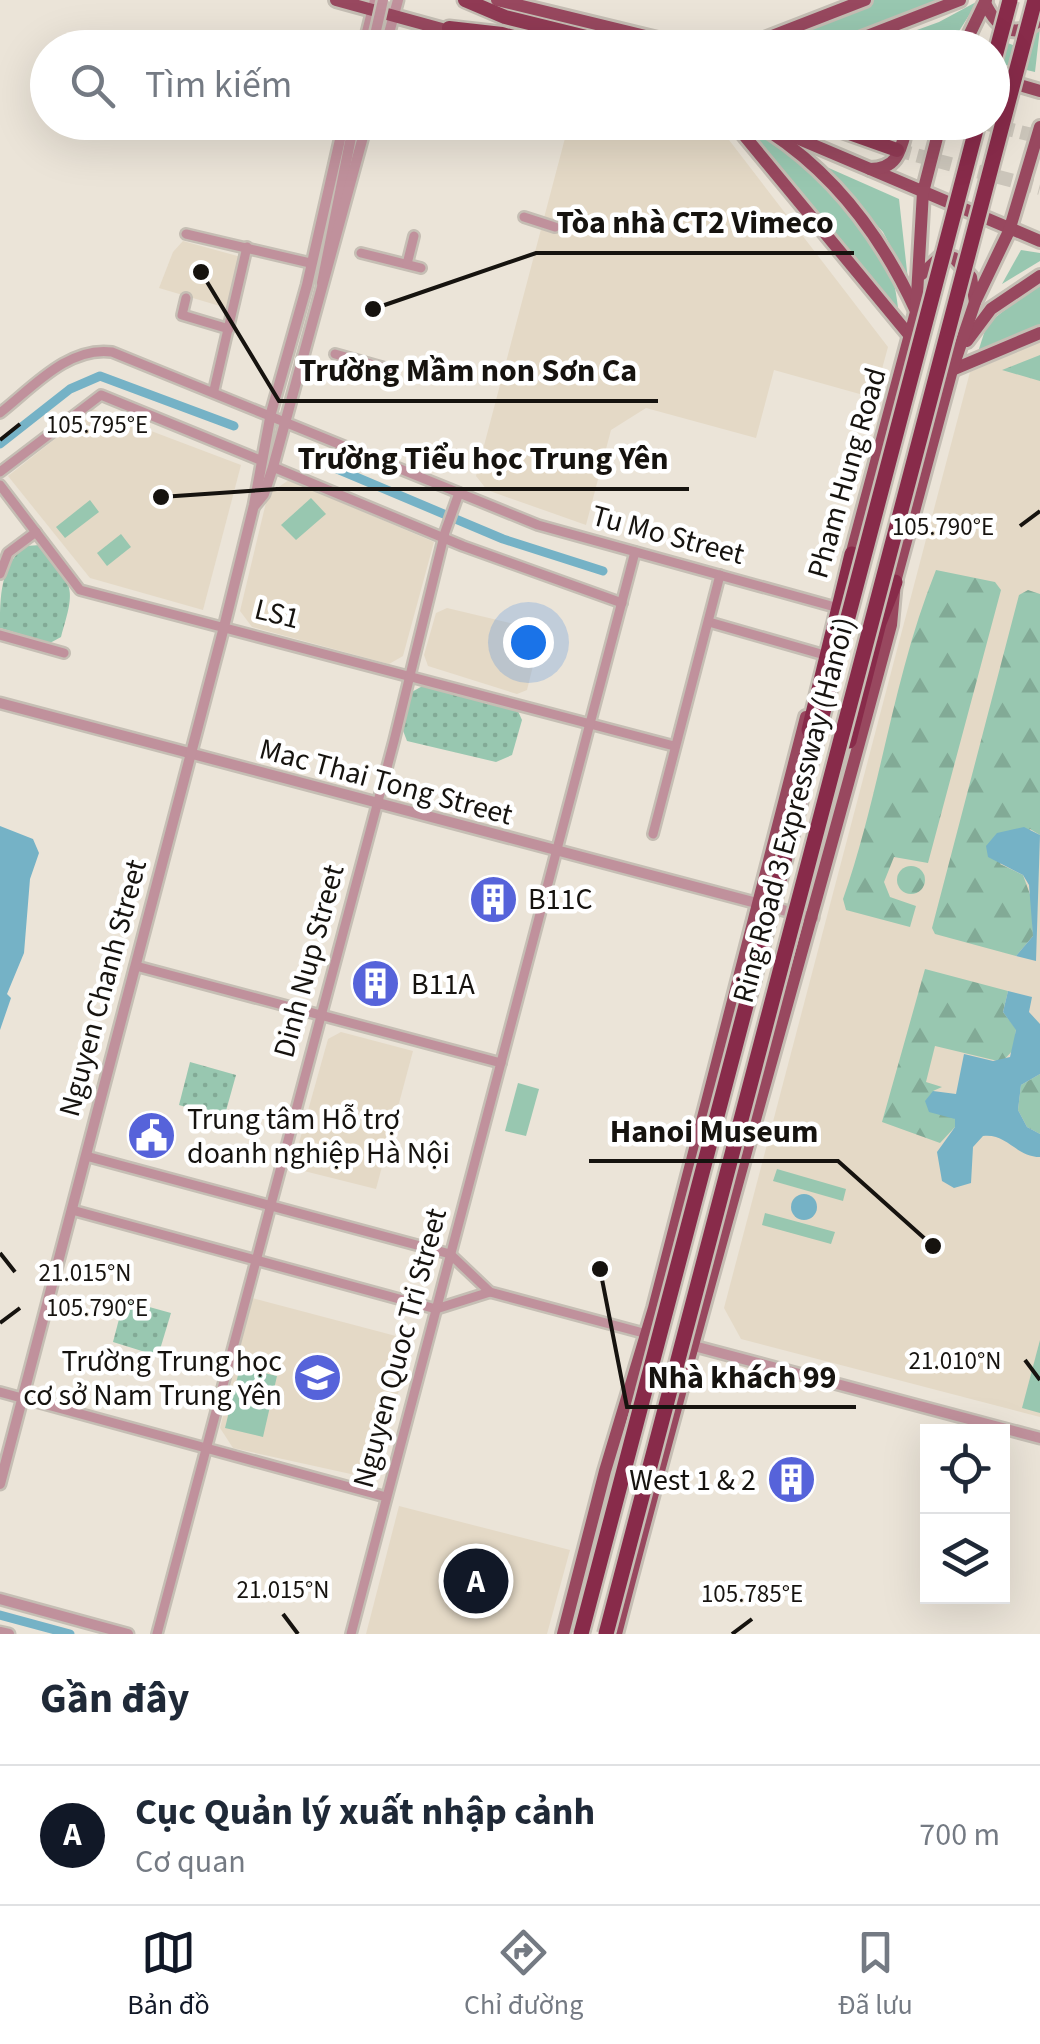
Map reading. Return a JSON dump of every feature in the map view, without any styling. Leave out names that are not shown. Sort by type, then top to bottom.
[{"type":"highway","points":[[465,0],[505,16],[561,30]]},
{"type":"highway","points":[[1002,30],[1010,0]]},
{"type":"highway","name":"Ring Road 3 Expressway (Hanoi)","points":[[1010,95],[1035,0]]},
{"type":"highway","points":[[449,28],[467,30]]},
{"type":"highway","points":[[869,140],[897,150]]},
{"type":"highway","name":"Ring Road 3 Expressway (Hanoi)","points":[[581,1634],[973,140]]},
{"type":"highway","name":"Ring Road 3 Expressway (Hanoi)","points":[[606,1634],[998,140]]},
{"type":"highway","points":[[726,1086],[728,1046],[852,554]]},
{"type":"highway","points":[[757,1060],[810,893],[879,623],[896,582]]},
{"type":"main road","points":[[336,0],[373,5],[394,16],[455,30]]},
{"type":"main road","points":[[497,0],[621,30]]},
{"type":"main road","points":[[788,30],[865,0]]},
{"type":"main road","points":[[882,30],[960,0]]},
{"type":"main road","points":[[985,2],[999,26],[1007,30]]},
{"type":"main road","points":[[972,30],[985,2]]},
{"type":"main road","points":[[1010,31],[1022,32],[1040,20]]},
{"type":"main road","points":[[1010,82],[1040,91]]},
{"type":"main road","points":[[616,1634],[753,1115],[813,918],[952,370],[975,302],[1009,231],[1040,127]]},
{"type":"main road","points":[[748,140],[910,336]]},
{"type":"main road","points":[[781,140],[820,170],[866,222],[916,312]]},
{"type":"main road","points":[[810,140],[867,169],[1040,241]]},
{"type":"main road","points":[[867,169],[888,167],[897,159],[903,140]]},
{"type":"main road","name":"Pham Hung Road","points":[[563,1634],[760,905],[821,654],[852,554],[916,312],[922,274],[923,192],[936,140]]},
{"type":"main road","points":[[922,274],[939,258],[954,258],[971,277],[975,302]]},
{"type":"main road","points":[[959,350],[991,309],[1040,276]]},
{"type":"main road","points":[[952,370],[1040,333]]},
{"type":"main road","points":[[646,1334],[694,1346]]},
{"type":"street","points":[[376,30],[383,0]]},
{"type":"street","points":[[390,30],[398,0]]},
{"type":"street","points":[[367,30],[373,5]]},
{"type":"street","name":"Nguyen Chanh Street","points":[[0,1484],[224,627],[254,505],[260,460],[307,285],[340,140]]},
{"type":"street","points":[[321,290],[322,266],[350,140]]},
{"type":"street","name":"Nguyen Chanh Street","points":[[254,505],[264,494],[273,466],[362,140]]},
{"type":"street","points":[[524,218],[555,227]]},
{"type":"street","points":[[186,234],[310,263]]},
{"type":"street","points":[[407,264],[414,236]]},
{"type":"street","points":[[214,390],[247,247]]},
{"type":"street","points":[[360,253],[421,268]]},
{"type":"street","points":[[307,285],[322,266]]},
{"type":"street","points":[[186,298],[182,315],[229,329]]},
{"type":"street","name":"Tu Mo Street","points":[[0,413],[72,358],[94,351],[112,352],[286,420],[457,499],[835,607]]},
{"type":"street","points":[[335,354],[392,370]]},
{"type":"street","points":[[0,472],[102,395],[260,460]]},
{"type":"street","points":[[273,466],[622,604]]},
{"type":"street","name":"LS1","points":[[0,485],[80,590],[409,673],[674,746]]},
{"type":"street","name":"Dinh Nup Street","points":[[157,1634],[377,804],[444,535],[457,499]]},
{"type":"street","points":[[0,574],[8,554],[36,532]]},
{"type":"street","name":"Nguyen Quoc Tri Street","points":[[351,1634],[636,552]]},
{"type":"street","points":[[653,834],[720,576]]},
{"type":"street","points":[[709,622],[821,654]]},
{"type":"street","points":[[0,635],[64,653]]},
{"type":"street","name":"Mac Thai Tong Street","points":[[0,703],[813,918]]},
{"type":"street","points":[[136,966],[501,1063]]},
{"type":"street","points":[[86,1156],[450,1254],[490,1292],[646,1334]]},
{"type":"street","points":[[72,1210],[436,1308],[490,1292]]},
{"type":"street","points":[[694,1346],[1040,1438]]},
{"type":"street","points":[[0,1392],[386,1497]]},
{"type":"street","points":[[0,1599],[128,1634]]},
{"type":"street","points":[[0,1632],[9,1634]]},
{"type":"shaded area","points":[[565,140],[729,140],[888,347],[874,398],[774,370],[756,438],[646,408],[611,430],[586,525],[487,490],[476,476]]},
{"type":"shaded area","points":[[183,241],[241,257],[230,309],[159,288],[173,252]]},
{"type":"shaded area","points":[[1040,342],[1040,1417],[741,1339],[724,1308],[970,372]]},
{"type":"shaded area","points":[[93,409],[241,465],[203,610],[90,578],[8,476]]},
{"type":"shaded area","points":[[289,480],[434,542],[403,656],[389,664],[252,627],[240,611],[268,494]]},
{"type":"shaded area","points":[[447,608],[531,628],[539,642],[527,690],[517,694],[428,666],[424,655],[436,613]]},
{"type":"shaded area","points":[[341,1032],[413,1051],[376,1189],[292,1168],[328,1039]]},
{"type":"shaded area","name":"Trường Trung học cơ sở Nam Trung Yên","points":[[252,1298],[411,1340],[379,1473],[369,1478],[233,1448],[220,1428]]},
{"type":"shaded area","points":[[399,1506],[570,1550],[547,1634],[366,1634]]},
{"type":"green space","points":[[874,0],[950,0],[865,30],[801,30]]},
{"type":"green space","points":[[978,1],[960,30],[917,30]]},
{"type":"green space","points":[[1040,28],[1035,72],[1010,66],[1010,44],[1018,47]]},
{"type":"green space","points":[[752,140],[778,144],[820,178],[858,219],[887,261],[899,314]]},
{"type":"green space","points":[[822,165],[899,199],[908,280],[883,232]]},
{"type":"green space","points":[[1021,250],[1040,253],[1040,261],[1002,284]]},
{"type":"green space","points":[[1040,282],[1040,329],[977,355],[987,324]]},
{"type":"green space","points":[[1040,355],[1040,381],[1002,370]]},
{"type":"green space","points":[[311,498],[326,514],[296,540],[281,525]]},
{"type":"green space","points":[[90,500],[99,512],[65,538],[56,527]]},
{"type":"green space","points":[[121,534],[131,547],[107,566],[97,553]]},
{"type":"green space","points":[[40,545],[65,579],[70,596],[61,637],[50,643],[0,628],[6,572],[17,553],[26,546]]},
{"type":"green space","points":[[936,570],[995,582],[1001,590],[928,863],[894,857],[884,882],[890,897],[916,906],[910,927],[846,910],[843,899],[868,817],[909,651]]},
{"type":"green space","points":[[1028,590],[1040,594],[1040,835],[1030,829],[1000,864],[1023,875],[1032,900],[1033,936],[1016,956],[935,934],[932,928],[1019,595]]},
{"type":"green space","points":[[426,684],[517,709],[522,720],[512,755],[496,762],[407,741],[402,728],[410,693]]},
{"type":"green space","points":[[911,866],[921,870],[925,880],[921,890],[911,894],[901,890],[897,880],[901,870]]},
{"type":"green space","points":[[925,969],[1008,991],[1003,1012],[1016,1029],[1014,1049],[1002,1062],[935,1046],[926,1082],[942,1087],[933,1091],[955,1119],[955,1127],[940,1143],[882,1122]]},
{"type":"green space","points":[[190,1062],[236,1075],[224,1118],[179,1105]]},
{"type":"green space","points":[[1040,1074],[1040,1134],[1027,1127],[1018,1110],[1021,1085]]},
{"type":"green space","points":[[518,1083],[539,1089],[526,1136],[505,1131]]},
{"type":"green space","points":[[777,1169],[846,1189],[843,1201],[773,1181]]},
{"type":"green space","points":[[765,1213],[835,1232],[831,1244],[762,1225]]},
{"type":"green space","points":[[124,1300],[171,1313],[158,1356],[113,1342]]},
{"type":"green space","points":[[1040,1340],[1040,1413],[1022,1408]]},
{"type":"green space","points":[[240,1367],[277,1376],[263,1437],[225,1428]]},
{"type":"water","points":[[0,826],[33,839],[39,853],[30,879],[24,953],[7,994],[11,998],[0,1030]]},
{"type":"water","points":[[1024,827],[1040,835],[1036,961],[1016,956],[1033,936],[1029,885],[1023,875],[988,857],[986,846],[997,833]]},
{"type":"water","points":[[1008,991],[1032,997],[1029,1012],[1040,1024],[1040,1074],[1021,1085],[1018,1110],[1027,1127],[1040,1134],[1040,1157],[1024,1153],[999,1138],[983,1136],[973,1147],[971,1183],[954,1188],[942,1181],[937,1152],[955,1127],[955,1119],[929,1112],[925,1101],[933,1091],[956,1094],[964,1054],[993,1061],[1010,1057],[1016,1030],[1003,1012]]},
{"type":"water","points":[[804,1194],[813,1198],[817,1207],[813,1216],[804,1220],[795,1216],[791,1207],[795,1198]]},
{"type":"waterway","points":[[0,444],[70,389],[100,376],[234,426]]},
{"type":"waterway","points":[[311,458],[503,539],[603,571]]},
{"type":"waterway","points":[[0,1615],[70,1634]]},
{"type":"tunnel","points":[[1010,130],[1040,137]]},
{"type":"tunnel","points":[[897,150],[1040,188]]},
{"type":"place","name":"Trường Mầm non Sơn Ca","points":[[201,272]]},
{"type":"place","name":"Tòa nhà CT2 Vimeco","points":[[373,309]]},
{"type":"place","name":"Trường Tiểu học Trung Yên","points":[[161,497]]},
{"type":"place","name":"B11C","points":[[493,899]]},
{"type":"place","name":"B11A","points":[[376,984]]},
{"type":"place","name":"Trung tâm Hỗ trợ doanh nghiệp Hà Nội","points":[[152,1136]]},
{"type":"place","name":"Hanoi Museum","points":[[933,1246]]},
{"type":"place","name":"Nhà khách 99","points":[[600,1269]]},
{"type":"place","name":"Trường Trung học cơ sở Nam Trung Yên","points":[[317,1378]]},
{"type":"place","name":"West 1 & 2","points":[[791,1480]]},
{"type":"place","name":"Cục Quản lý xuất nhập cảnh","points":[[476,1581]]}]
